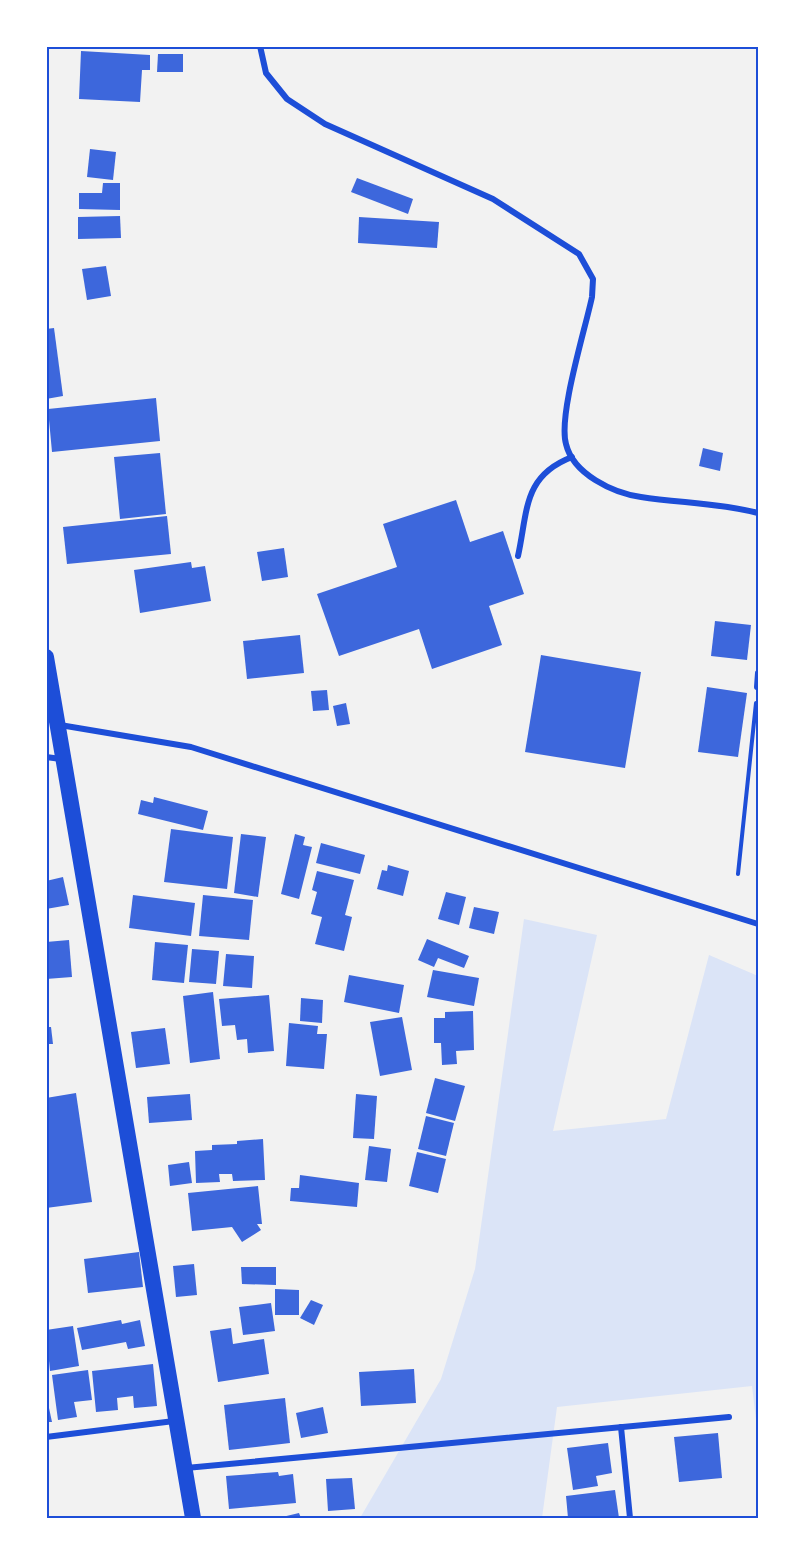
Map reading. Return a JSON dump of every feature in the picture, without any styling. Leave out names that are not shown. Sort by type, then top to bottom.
[{"type":"highway","points":[[46,657],[66,759],[193,1518]]},
{"type":"street","points":[[260,46],[266,73],[287,99],[325,124],[493,199],[579,254],[593,279],[592,297],[563,422],[566,445],[572,458],[588,476],[607,486],[638,497],[734,506],[759,513]]},
{"type":"street","points":[[518,556],[530,499],[538,478],[551,465],[572,458]]},
{"type":"street","points":[[757,687],[759,673]]},
{"type":"street","points":[[60,725],[191,747],[759,924]]},
{"type":"street","points":[[46,757],[66,759]]},
{"type":"street","points":[[184,1468],[729,1417]]},
{"type":"street","points":[[46,1437],[176,1420]]},
{"type":"street","points":[[621,1427],[630,1518]]},
{"type":"path","points":[[738,874],[757,687]]},
{"type":"shaded area","points":[[524,919],[597,935],[553,1131],[666,1119],[709,955],[758,976],[758,1437],[752,1386],[557,1407],[542,1518],[360,1518],[441,1379],[475,1269]]},
{"type":"building","points":[[81,51],[150,55],[150,70],[142,70],[140,102],[79,99]]},
{"type":"building","points":[[158,54],[183,54],[183,72],[157,72]]},
{"type":"building","points":[[90,149],[116,152],[113,180],[87,177]]},
{"type":"building","points":[[357,178],[413,199],[408,214],[351,192]]},
{"type":"building","points":[[103,183],[120,183],[120,210],[79,209],[79,193],[102,193]]},
{"type":"building","points":[[120,216],[121,238],[78,239],[78,217]]},
{"type":"building","points":[[359,217],[439,222],[437,248],[358,243]]},
{"type":"building","points":[[106,266],[111,296],[87,300],[82,269]]},
{"type":"building","points":[[54,328],[63,396],[46,399],[46,329]]},
{"type":"building","points":[[156,398],[160,441],[52,452],[48,409]]},
{"type":"building","points":[[703,448],[723,453],[720,471],[699,466]]},
{"type":"building","points":[[160,453],[166,514],[120,519],[114,457]]},
{"type":"building","points":[[456,500],[470,542],[503,531],[524,594],[489,606],[502,645],[432,669],[419,629],[339,656],[317,594],[397,567],[383,524]]},
{"type":"building","points":[[167,516],[171,554],[67,564],[63,527]]},
{"type":"building","points":[[284,548],[288,577],[262,581],[257,552]]},
{"type":"building","points":[[191,562],[192,568],[205,566],[211,601],[140,613],[134,570]]},
{"type":"building","points":[[715,621],[751,625],[747,660],[711,656]]},
{"type":"building","points":[[300,635],[304,673],[247,679],[243,641]]},
{"type":"building","points":[[541,655],[641,672],[625,768],[525,752]]},
{"type":"building","points":[[707,687],[747,693],[738,757],[698,752]]},
{"type":"building","points":[[327,690],[329,710],[313,711],[311,691]]},
{"type":"building","points":[[346,703],[350,724],[337,726],[333,706]]},
{"type":"building","points":[[154,797],[208,811],[203,830],[138,814],[141,800],[153,803]]},
{"type":"building","points":[[171,829],[233,837],[227,889],[164,882]]},
{"type":"building","points":[[241,834],[266,837],[258,897],[234,893]]},
{"type":"building","points":[[295,834],[305,837],[303,845],[312,847],[299,899],[281,894]]},
{"type":"building","points":[[321,843],[365,855],[360,874],[316,863]]},
{"type":"building","points":[[388,865],[409,871],[403,896],[377,889],[382,870],[387,871]]},
{"type":"building","points":[[317,871],[354,880],[345,915],[352,917],[344,951],[315,944],[322,917],[311,914],[317,892],[312,890]]},
{"type":"building","points":[[63,877],[69,905],[46,909],[46,881]]},
{"type":"building","points":[[446,892],[466,897],[459,925],[438,919]]},
{"type":"building","points":[[133,895],[195,903],[191,936],[129,928]]},
{"type":"building","points":[[203,895],[253,900],[249,940],[199,936]]},
{"type":"building","points":[[474,907],[499,912],[494,934],[469,928]]},
{"type":"building","points":[[427,939],[469,956],[464,968],[438,958],[434,967],[418,960]]},
{"type":"building","points":[[69,940],[72,977],[46,979],[46,942]]},
{"type":"building","points":[[155,942],[188,945],[184,983],[152,980]]},
{"type":"building","points":[[192,949],[219,951],[216,984],[189,982]]},
{"type":"building","points":[[226,954],[254,956],[252,988],[223,986]]},
{"type":"building","points":[[433,970],[479,978],[474,1006],[427,997]]},
{"type":"building","points":[[349,975],[404,985],[399,1013],[344,1002]]},
{"type":"building","points":[[213,992],[220,1059],[190,1063],[183,996]]},
{"type":"building","points":[[269,995],[274,1051],[248,1053],[247,1039],[237,1040],[235,1025],[222,1026],[219,999]]},
{"type":"building","points":[[301,998],[323,1000],[322,1023],[300,1021]]},
{"type":"building","points":[[473,1011],[474,1050],[456,1051],[457,1064],[442,1065],[441,1043],[434,1043],[434,1018],[445,1018],[445,1012]]},
{"type":"building","points":[[402,1017],[412,1070],[380,1076],[370,1022]]},
{"type":"building","points":[[289,1023],[318,1026],[317,1034],[327,1034],[324,1069],[286,1066]]},
{"type":"building","points":[[46,1027],[51,1027],[53,1044],[46,1044]]},
{"type":"building","points":[[165,1028],[170,1064],[136,1068],[131,1032]]},
{"type":"building","points":[[435,1078],[465,1086],[455,1121],[426,1113]]},
{"type":"building","points":[[76,1093],[92,1202],[46,1208],[46,1098]]},
{"type":"building","points":[[190,1094],[192,1120],[149,1123],[147,1097]]},
{"type":"building","points":[[356,1094],[377,1096],[374,1139],[353,1138]]},
{"type":"building","points":[[426,1116],[454,1123],[446,1156],[418,1149]]},
{"type":"building","points":[[263,1139],[265,1180],[233,1181],[232,1174],[219,1174],[220,1182],[196,1183],[195,1151],[212,1150],[212,1145],[237,1144],[237,1141]]},
{"type":"building","points":[[369,1146],[391,1149],[387,1182],[365,1180]]},
{"type":"building","points":[[417,1152],[446,1159],[438,1193],[409,1186]]},
{"type":"building","points":[[189,1162],[192,1183],[170,1186],[168,1165]]},
{"type":"building","points":[[300,1175],[359,1183],[357,1207],[290,1201],[291,1188],[299,1188]]},
{"type":"building","points":[[258,1186],[262,1224],[257,1224],[261,1230],[242,1242],[232,1227],[192,1231],[188,1193]]},
{"type":"building","points":[[139,1252],[143,1287],[88,1293],[84,1259]]},
{"type":"building","points":[[194,1264],[197,1295],[176,1297],[173,1266]]},
{"type":"building","points":[[241,1267],[276,1267],[276,1285],[242,1284]]},
{"type":"building","points":[[275,1289],[299,1290],[299,1315],[275,1315]]},
{"type":"building","points":[[311,1300],[323,1305],[314,1325],[300,1318]]},
{"type":"building","points":[[271,1303],[275,1331],[243,1335],[239,1307]]},
{"type":"building","points":[[121,1320],[122,1324],[140,1320],[145,1346],[128,1349],[126,1342],[82,1350],[77,1328]]},
{"type":"building","points":[[73,1326],[79,1366],[50,1371],[46,1330]]},
{"type":"building","points":[[231,1328],[233,1344],[264,1339],[269,1374],[218,1382],[210,1331]]},
{"type":"building","points":[[153,1364],[157,1406],[134,1408],[133,1396],[117,1398],[118,1410],[96,1412],[92,1371]]},
{"type":"building","points":[[414,1369],[416,1403],[361,1406],[359,1372]]},
{"type":"building","points":[[88,1370],[92,1400],[74,1402],[77,1417],[58,1420],[52,1375]]},
{"type":"building","points":[[46,1394],[52,1422],[46,1422]]},
{"type":"building","points":[[285,1398],[290,1443],[229,1450],[224,1405]]},
{"type":"building","points":[[323,1407],[328,1433],[301,1438],[296,1413]]},
{"type":"building","points":[[718,1433],[722,1478],[679,1482],[674,1437]]},
{"type":"building","points":[[608,1443],[612,1473],[596,1476],[598,1486],[573,1490],[567,1448]]},
{"type":"building","points":[[278,1472],[279,1476],[293,1474],[296,1503],[229,1509],[226,1476]]},
{"type":"building","points":[[352,1478],[355,1509],[328,1511],[326,1479]]},
{"type":"building","points":[[615,1490],[619,1518],[568,1518],[566,1496]]},
{"type":"building","points":[[299,1513],[301,1518],[278,1518]]}]
